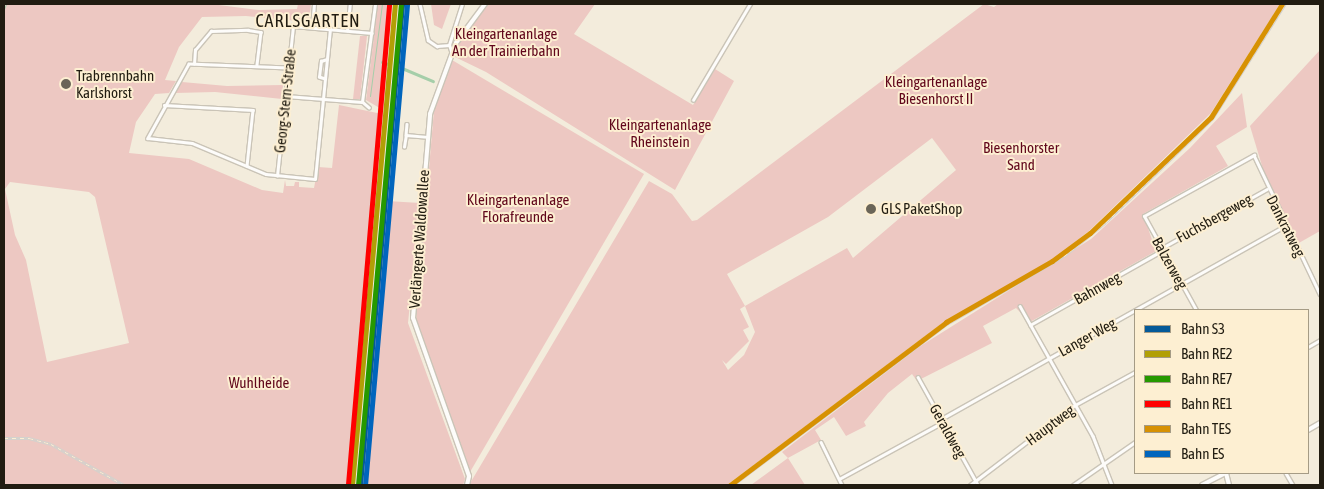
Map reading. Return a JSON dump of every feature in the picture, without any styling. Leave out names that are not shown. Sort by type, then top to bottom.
[{"type":"street","points":[[314,4],[312,27],[372,33]]},
{"type":"street","points":[[347,31],[350,4]]},
{"type":"street","points":[[362,102],[375,4]]},
{"type":"street","points":[[420,4],[429,42],[437,46],[449,45]]},
{"type":"street","points":[[451,56],[449,45],[462,4]]},
{"type":"street","name":"Verlängerte Waldowallee","points":[[468,484],[413,322],[427,137],[432,106],[451,56],[485,4]]},
{"type":"street","points":[[693,100],[750,4]]},
{"type":"street","name":"Georg-Stern-Straße","points":[[277,176],[294,26],[312,27]]},
{"type":"street","points":[[288,68],[188,65],[164,105],[148,138],[192,143],[247,166],[277,176],[315,179],[330,29]]},
{"type":"street","points":[[194,64],[195,50],[211,31],[248,30],[261,32],[257,67]]},
{"type":"street","points":[[325,79],[319,77],[321,61],[327,59]]},
{"type":"street","points":[[286,96],[362,102],[369,108]]},
{"type":"street","points":[[164,105],[253,110],[247,166]]},
{"type":"street","points":[[404,148],[406,124]]},
{"type":"street","points":[[406,135],[427,137]]},
{"type":"street","name":"Dankratweg","points":[[1144,216],[1257,155],[1267,189],[1320,294]]},
{"type":"street","name":"Fuchsbergeweg","points":[[1162,249],[1267,189]]},
{"type":"street","name":"Balzerweg","points":[[1144,216],[1195,309]]},
{"type":"street","name":"Langer Weg","points":[[1137,309],[1285,226]]},
{"type":"street","name":"Bahnweg","points":[[1030,325],[1162,249]]},
{"type":"street","points":[[1020,306],[1093,436],[1112,485]]},
{"type":"street","name":"Langer Weg","points":[[839,479],[1134,311]]},
{"type":"street","points":[[1309,346],[1320,340]]},
{"type":"street","name":"Hauptweg","points":[[970,485],[977,484],[1075,405],[1134,373]]},
{"type":"street","name":"Geraldweg","points":[[918,377],[977,484]]},
{"type":"street","points":[[1309,429],[1320,423]]},
{"type":"street","points":[[821,442],[842,485]]},
{"type":"street","points":[[1073,485],[1134,443]]},
{"type":"street","points":[[1202,485],[1224,474]]},
{"type":"street","points":[[1287,474],[1293,485]]},
{"type":"green space","name":"Wuhlheide","points":[[4,4],[211,4],[259,10],[297,9],[298,4],[311,4],[309,22],[246,16],[202,17],[179,47],[165,80],[176,81],[169,93],[155,94],[136,122],[129,153],[189,159],[262,190],[283,193],[285,180],[286,186],[294,186],[295,182],[299,182],[299,187],[314,188],[318,167],[332,168],[339,105],[382,114],[349,485],[4,485]],"holes":[[[10,182],[89,192],[95,197],[129,343],[47,362],[26,260],[15,235],[5,189]]]},
{"type":"green space","points":[[378,4],[392,4],[383,110],[366,100]]},
{"type":"green space","points":[[431,4],[451,4],[442,29],[434,25]]},
{"type":"green space","name":"Kleingartenanlage Rheinstein","points":[[489,4],[595,4],[574,34],[693,105],[715,69],[734,81],[675,190],[486,72],[455,57],[460,41]]},
{"type":"green space","points":[[984,4],[994,7],[998,4],[1280,4],[1211,113],[1089,231],[1052,260],[945,321],[727,485],[469,485],[649,181],[672,194],[692,221],[697,220]],"holes":[[[932,138],[956,170],[853,258],[847,248],[745,306],[727,274],[828,217]],[[745,306],[755,332],[744,355],[728,370],[722,360],[726,364],[749,341],[743,330],[749,327],[740,309]]]},
{"type":"green space","points":[[360,36],[367,36],[360,99],[353,99]]},
{"type":"green space","points":[[1320,50],[1320,231],[1297,244],[1269,189],[1250,126]]},
{"type":"green space","name":"Kleingartenanlage Florafreunde","points":[[452,60],[644,174],[470,472],[416,320],[434,110]]},
{"type":"green space","points":[[182,82],[227,86],[283,85],[282,99],[215,92],[175,93]]},
{"type":"green space","points":[[1242,93],[1247,127],[1216,146],[1228,166],[1143,214],[1156,251],[1030,322],[1016,308],[983,326],[992,343],[917,381],[912,374],[888,393],[864,422],[866,426],[846,436],[834,417],[815,430],[821,440],[788,458],[782,452],[919,347],[1091,239],[1190,148]]},
{"type":"green space","points":[[387,201],[420,203],[408,323],[465,479],[463,485],[362,485]]},
{"type":"green space","points":[[788,458],[805,485],[751,485]]},
{"type":"waterway","points":[[4,9],[6,4]]},
{"type":"waterway","points":[[370,96],[382,4]]},
{"type":"waterway","points":[[382,62],[388,64]]},
{"type":"waterway","points":[[397,66],[433,81]]},
{"type":"railway","points":[[733,485],[947,324],[1064,256],[1106,222],[1213,118],[1285,4]]},
{"type":"railway","points":[[4,438],[29,438],[51,444],[124,485]]},
{"type":"rail line","name":"RE1","points":[[348,484],[389,4]]},
{"type":"rail line","name":"RE2","points":[[352,485],[395,4]]},
{"type":"rail line","name":"S3","points":[[360,485],[402,4]]},
{"type":"rail line","name":"TES","points":[[730,485],[946,322],[1052,261],[1090,233],[1211,117],[1282,4]]},
{"type":"rail line","name":"RE7","points":[[358,485],[401,5]]},
{"type":"rail line","name":"ES","points":[[365,485],[407,5]]},
{"type":"place","name":"Trabrennbahn Karlshorst","points":[[66,84]]},
{"type":"place","name":"GLS PaketShop","points":[[871,209]]},
{"type":"district","name":"CARLSGARTEN","points":[[308,21]]},
{"type":"park label","name":"Kleingartenanlage An der Trainierbahn","points":[[506,42]]},
{"type":"park label","name":"Kleingartenanlage Biesenhorst II","points":[[936,90]]},
{"type":"park label","name":"Biesenhorster Sand","points":[[1021,156]]}]
